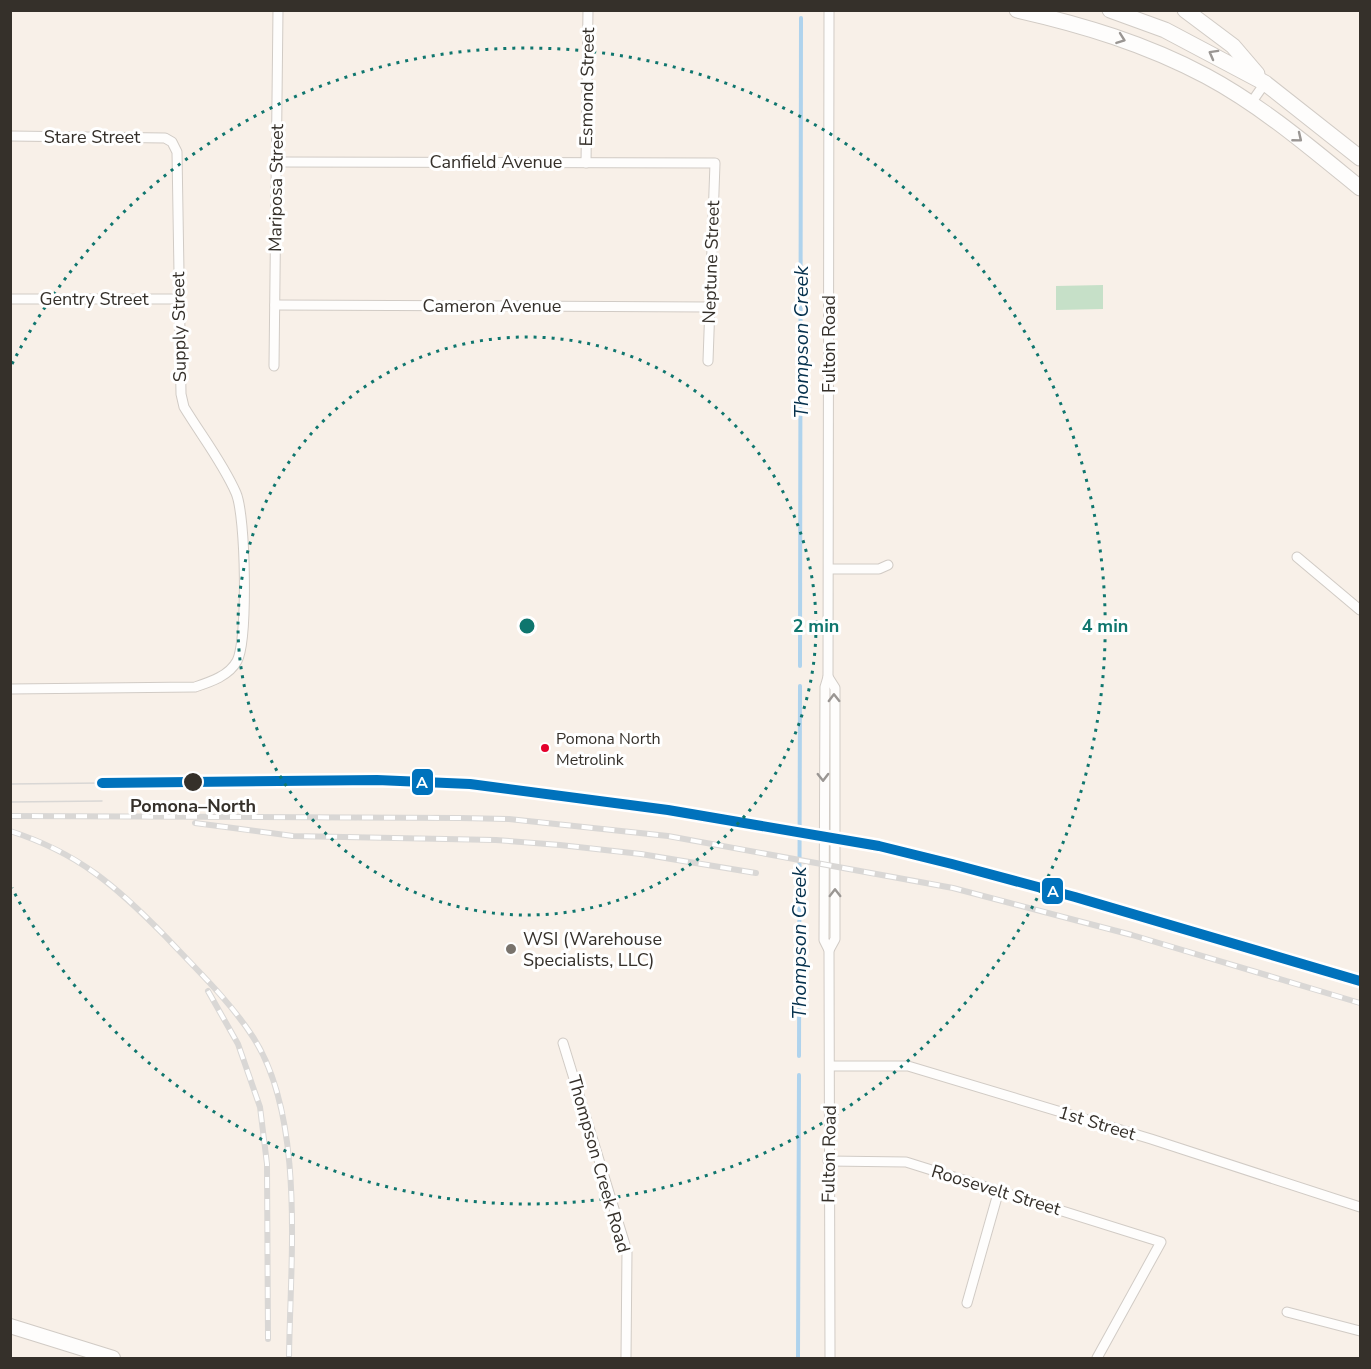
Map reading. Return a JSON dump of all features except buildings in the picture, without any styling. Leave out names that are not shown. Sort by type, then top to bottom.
[{"type":"main road","points":[[1017,10],[1068,16],[1172,59],[1251,103],[1360,188]]},
{"type":"main road","points":[[1110,10],[1165,30],[1264,82]]},
{"type":"main road","points":[[1185,10],[1233,46],[1264,82],[1360,159]]},
{"type":"main road","points":[[10,1326],[113,1359]]},
{"type":"street","name":"Mariposa Street","points":[[274,366],[279,10]]},
{"type":"street","name":"Esmond Street","points":[[586,163],[588,10]]},
{"type":"street","name":"Fulton Road","points":[[829,10],[828,677],[825,687],[822,759],[824,940],[829,950],[830,1359]]},
{"type":"street","points":[[1251,103],[1264,82]]},
{"type":"street","name":"Stare Street","points":[[10,136],[165,138],[172,142]]},
{"type":"street","name":"Supply Street","points":[[10,689],[195,687],[227,673],[237,663],[243,645],[242,516],[230,482],[184,406],[179,380],[177,152],[172,142]]},
{"type":"street","name":"Canfield Avenue","points":[[276,162],[715,163]]},
{"type":"street","name":"Neptune Street","points":[[708,361],[715,163]]},
{"type":"street","name":"Gentry Street","points":[[10,299],[178,299]]},
{"type":"street","name":"Cameron Avenue","points":[[275,305],[709,307]]},
{"type":"street","points":[[1297,557],[1360,610]]},
{"type":"street","points":[[828,569],[879,569],[888,565]]},
{"type":"street","name":"Thompson Creek Road","points":[[563,1043],[627,1251],[626,1359]]},
{"type":"street","name":"1st Street","points":[[830,1066],[909,1066],[1151,1139],[1360,1207]]},
{"type":"street","name":"Roosevelt Street","points":[[828,1161],[906,1162],[1161,1242],[1097,1359]]},
{"type":"street","points":[[967,1303],[999,1190]]},
{"type":"street","points":[[1287,1312],[1360,1331]]},
{"type":"green space","points":[[1103,285],[1103,309],[1056,310],[1056,286]]},
{"type":"waterway","name":"Thompson Creek","points":[[800,666],[801,18]]},
{"type":"waterway","name":"Thompson Creek","points":[[799,1056],[800,686]]},
{"type":"waterway","name":"Thompson Creek","points":[[798,1358],[799,1075]]},
{"type":"tram line","points":[[10,784],[102,783]]},
{"type":"tram line","points":[[10,802],[102,801]]},
{"type":"railway","points":[[10,816],[509,819],[668,836],[953,888],[1132,935],[1360,1003]]},
{"type":"railway","points":[[195,823],[293,836],[496,840],[560,845],[641,854],[756,873]]},
{"type":"railway","points":[[10,831],[35,840],[77,861],[131,902],[212,985],[253,1037],[270,1070],[281,1108],[288,1150],[292,1236],[289,1358]]},
{"type":"railway","points":[[208,991],[238,1044],[260,1107],[267,1164],[268,1339]]},
{"type":"transit line","name":"A","points":[[102,783],[377,780],[470,784],[668,810],[879,846],[952,864],[1075,897],[1360,981]]},
{"type":"place","name":"Pomona North Metrolink","points":[[545,748]]},
{"type":"place","name":"Pomona–North","points":[[193,782]]},
{"type":"place","name":"WSI (Warehouse Specialists, LLC)","points":[[511,949]]}]
